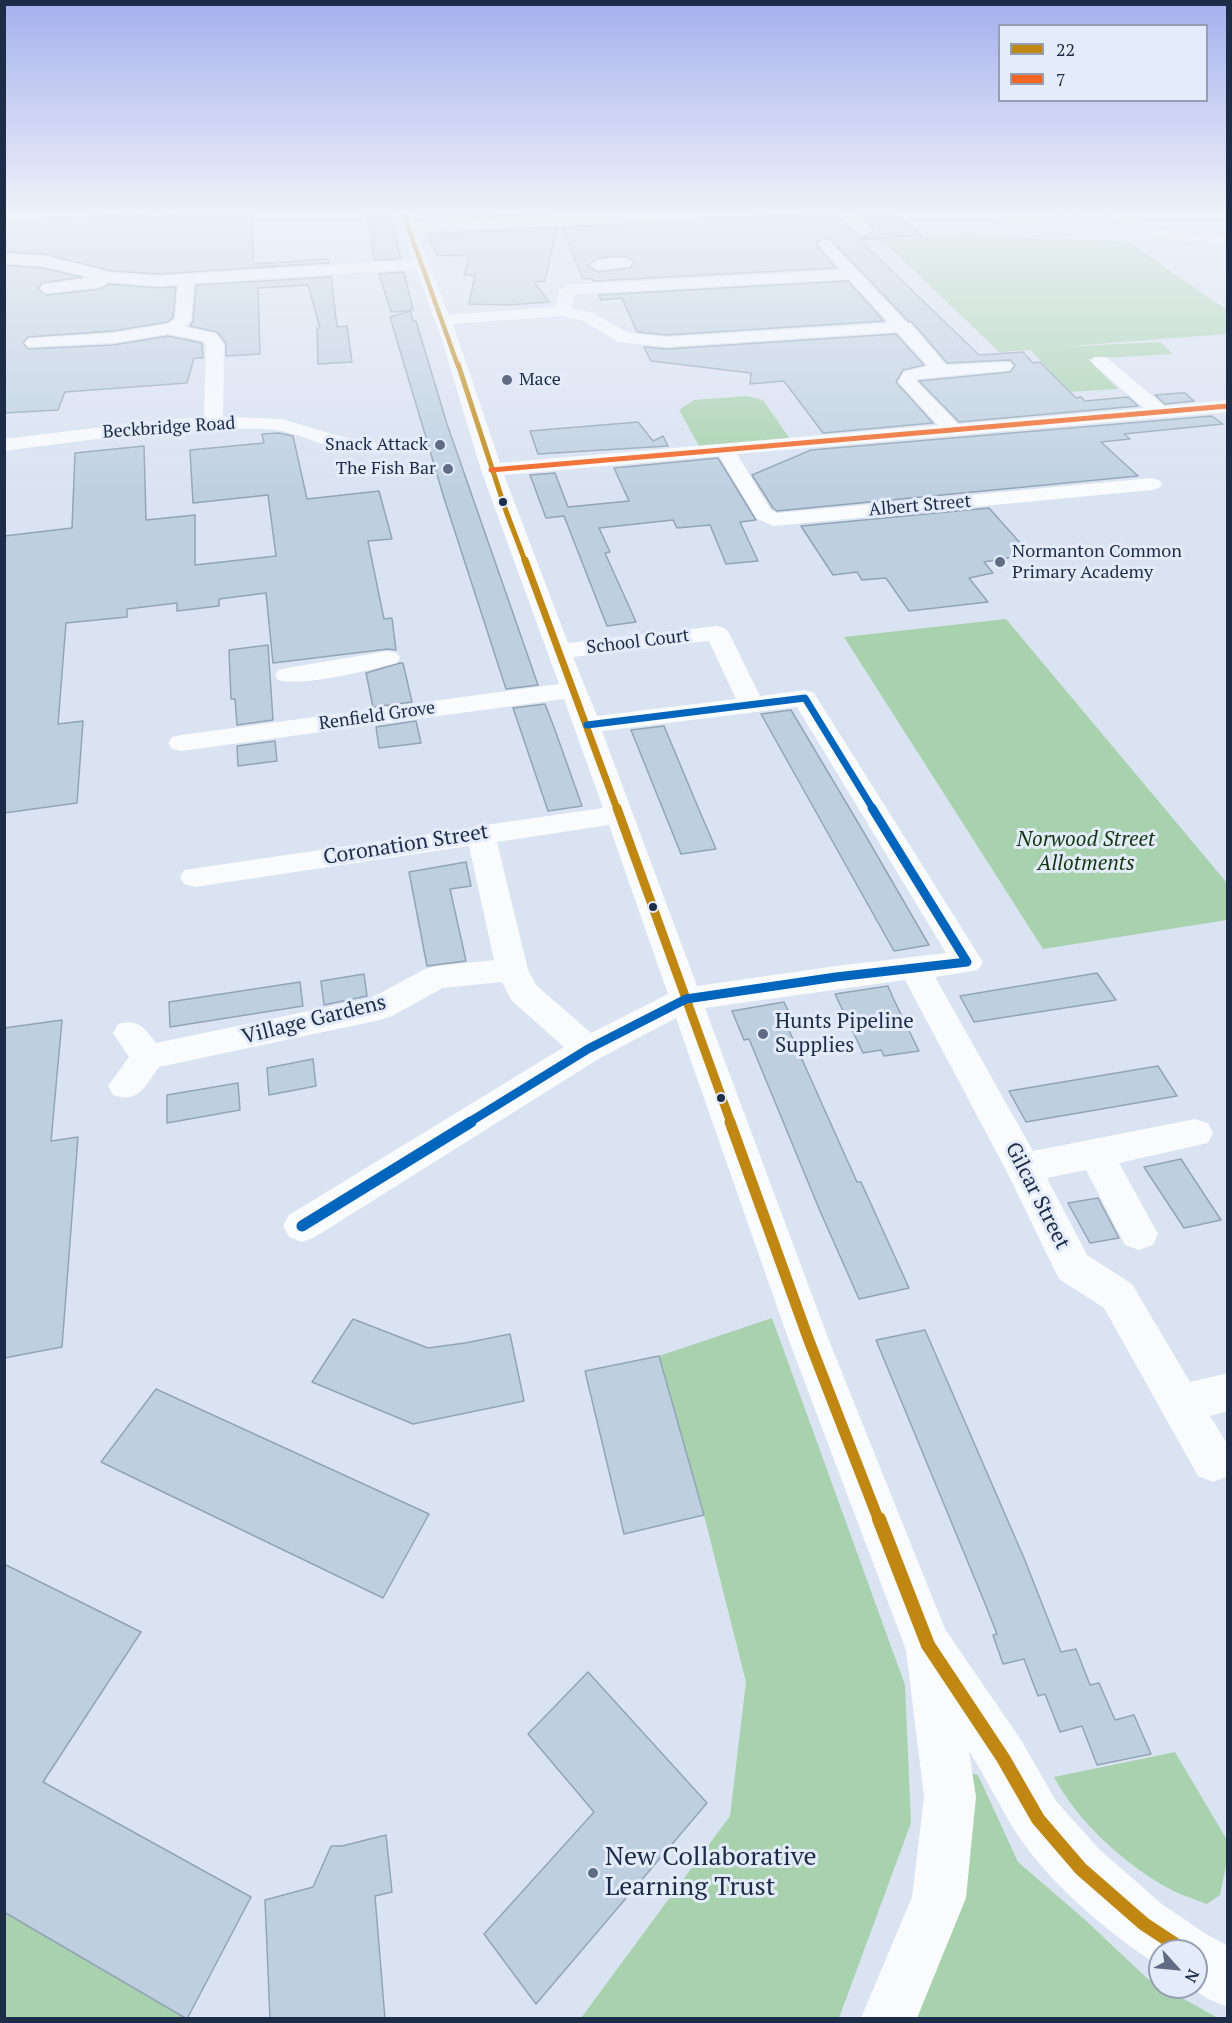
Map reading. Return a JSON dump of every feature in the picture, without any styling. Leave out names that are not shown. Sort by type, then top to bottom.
[{"type":"street","points":[[172,330],[183,321],[184,304]]},
{"type":"street","points":[[437,304],[491,470],[587,725],[807,1338],[928,1645],[1004,1758],[1038,1819],[1082,1869],[1144,1924],[1167,1939]]},
{"type":"street","points":[[562,311],[564,304]]},
{"type":"street","points":[[882,304],[942,370]]},
{"type":"street","points":[[442,320],[562,311],[587,316],[624,338],[667,342],[903,327]]},
{"type":"street","points":[[34,343],[152,334],[172,330],[209,337],[215,344],[219,410]]},
{"type":"street","points":[[1100,361],[1159,411]]},
{"type":"street","points":[[954,431],[907,382],[910,376],[919,372],[1004,366]]},
{"type":"street","points":[[491,470],[1227,406]]},
{"type":"street","name":"Beckbridge Road","points":[[4,445],[219,410],[309,431],[335,443],[366,445]]},
{"type":"street","name":"Albert Street","points":[[725,450],[763,514],[772,520],[1152,484]]},
{"type":"street","name":"School Court","points":[[558,651],[717,633],[752,704]]},
{"type":"street","points":[[287,675],[339,695],[388,658]]},
{"type":"street","name":"Renfield Grove","points":[[181,744],[339,695],[574,690]]},
{"type":"street","points":[[302,1226],[588,1049],[686,999],[836,977],[967,962],[806,698],[587,725]]},
{"type":"street","name":"Coronation Street","points":[[195,877],[481,833],[618,815]]},
{"type":"street","points":[[481,833],[512,970],[523,992],[588,1049]]},
{"type":"street","name":"Gilcar Street","points":[[914,968],[1024,1168],[1073,1267],[1118,1296],[1214,1461]]},
{"type":"street","name":"Village Gardens","points":[[125,1086],[139,1045],[381,1008],[436,977],[512,970]]},
{"type":"street","points":[[1024,1168],[1195,1133]]},
{"type":"street","points":[[1096,1155],[1139,1234]]},
{"type":"street","points":[[1182,1403],[1227,1392]]},
{"type":"street","points":[[889,2019],[939,1899],[950,1797],[928,1645]]},
{"type":"street","points":[[1208,1967],[1227,1979]]},
{"type":"green space","points":[[949,304],[1219,304],[1227,310],[1227,334],[1057,347],[1160,342],[1173,354],[1088,359],[1118,389],[1053,393],[1036,374],[1052,373],[1030,350],[999,352]]},
{"type":"green space","points":[[747,396],[763,400],[790,439],[699,446],[679,410],[694,400]]},
{"type":"green space","name":"Norwood Street Allotments","points":[[1006,619],[1227,883],[1227,920],[1043,949],[844,637]]},
{"type":"green space","points":[[772,1318],[905,1685],[911,1823],[839,2018],[581,2018],[730,1816],[746,1682],[704,1515],[659,1356]]},
{"type":"green space","points":[[1175,1752],[1227,1840],[1227,1861],[1220,1895],[1207,1904],[1168,1888],[1118,1854],[1076,1810],[1054,1777]]},
{"type":"green space","points":[[966,1772],[978,1775],[1018,1862],[1083,1918],[1148,1979],[1148,1999],[1184,1999],[1218,2018],[917,2018],[952,1917]]},
{"type":"green space","points":[[5,1912],[184,2018],[5,2018]]},
{"type":"building","points":[[4,304],[174,304],[173,318],[167,322],[113,331],[28,337],[23,343],[28,349],[113,345],[168,336],[202,343],[203,358],[194,358],[187,383],[65,392],[58,410],[4,413]]},
{"type":"building","points":[[194,304],[258,304],[260,354],[226,356],[226,343],[217,332],[190,326],[193,321]]},
{"type":"building","points":[[313,304],[334,304],[337,327],[347,326],[352,362],[318,364],[317,328],[320,328]]},
{"type":"building","points":[[389,304],[412,304],[413,310],[410,310],[413,321],[416,321],[447,424],[538,685],[506,689],[444,498],[390,317],[410,311],[391,312]]},
{"type":"building","points":[[625,304],[869,304],[884,321],[667,335],[637,332]]},
{"type":"building","points":[[892,304],[927,304],[979,355],[1023,352],[1033,363],[1040,362],[1076,398],[1081,397],[1085,401],[1128,397],[1138,406],[959,422],[919,381],[1010,372],[1015,365],[1010,360],[947,363],[912,322],[908,321]]},
{"type":"building","points":[[896,334],[924,365],[903,370],[896,382],[933,423],[823,433],[784,381],[750,384],[751,373],[651,361],[644,347],[667,349]]},
{"type":"building","points":[[1185,393],[1194,401],[1165,404],[1155,395]]},
{"type":"building","points":[[1212,416],[1223,424],[1124,434],[1130,439],[1101,442],[1138,476],[777,511],[752,475],[811,450]]},
{"type":"building","points":[[638,422],[653,441],[663,436],[668,446],[538,454],[530,431]]},
{"type":"building","points":[[279,433],[293,436],[307,499],[379,491],[392,539],[368,541],[384,619],[392,618],[396,650],[388,649],[273,663],[266,593],[219,599],[219,606],[177,611],[177,603],[127,609],[127,617],[66,623],[58,724],[83,721],[77,803],[4,813],[4,536],[72,528],[75,453],[144,446],[146,520],[195,515],[195,565],[276,556],[268,495],[193,503],[190,450],[264,443],[262,434]]},
{"type":"building","points":[[718,458],[756,520],[740,522],[758,561],[726,564],[710,525],[677,528],[673,520],[599,528],[610,552],[605,553],[636,622],[607,626],[564,516],[546,518],[530,475],[555,473],[568,507],[629,501],[614,468]]},
{"type":"building","points":[[989,508],[1030,554],[984,562],[993,573],[969,578],[988,602],[909,611],[886,578],[862,580],[857,572],[833,575],[801,526]]},
{"type":"building","points":[[268,645],[273,720],[237,725],[235,699],[231,699],[229,650]]},
{"type":"building","points":[[403,663],[412,702],[373,707],[366,673]]},
{"type":"building","points":[[545,704],[582,806],[548,811],[513,708]]},
{"type":"building","points":[[791,710],[929,945],[894,951],[761,714]]},
{"type":"building","points":[[416,721],[421,743],[379,748],[376,727]]},
{"type":"building","points":[[664,726],[716,849],[681,854],[631,730]]},
{"type":"building","points":[[275,741],[277,761],[238,766],[237,746]]},
{"type":"building","points":[[466,862],[471,886],[450,889],[466,961],[427,966],[409,872]]},
{"type":"building","points":[[1097,973],[1116,1000],[974,1022],[960,996]]},
{"type":"building","points":[[364,974],[367,996],[324,1005],[321,981]]},
{"type":"building","points":[[300,982],[303,1006],[170,1027],[169,1002]]},
{"type":"building","points":[[888,986],[919,1051],[884,1056],[881,1050],[863,1053],[835,994]]},
{"type":"building","points":[[784,1002],[796,1027],[788,1028],[857,1182],[861,1182],[909,1288],[859,1299],[749,1039],[744,1040],[732,1011]]},
{"type":"building","points":[[62,1020],[51,1141],[78,1137],[62,1347],[4,1358],[4,1028]]},
{"type":"building","points":[[313,1059],[316,1086],[269,1095],[267,1068]]},
{"type":"building","points":[[1158,1066],[1177,1096],[1026,1122],[1009,1091]]},
{"type":"building","points":[[238,1083],[240,1110],[167,1123],[167,1095]]},
{"type":"building","points":[[1181,1159],[1221,1220],[1184,1228],[1144,1167]]},
{"type":"building","points":[[1098,1198],[1119,1238],[1090,1243],[1068,1203]]},
{"type":"building","points":[[353,1319],[428,1348],[510,1334],[524,1401],[413,1424],[312,1382]]},
{"type":"building","points":[[925,1330],[1024,1558],[1061,1652],[1076,1649],[1090,1685],[1099,1683],[1115,1720],[1134,1715],[1151,1754],[1097,1765],[1082,1726],[1060,1732],[1045,1694],[1038,1696],[1024,1659],[1003,1664],[993,1635],[997,1634],[876,1340]]},
{"type":"building","points":[[659,1356],[704,1515],[624,1534],[585,1371]]},
{"type":"building","points":[[156,1389],[429,1514],[383,1598],[101,1462]]},
{"type":"building","points":[[4,1564],[141,1632],[43,1782],[251,1897],[187,2019],[4,1912]]},
{"type":"building","name":"New Collaborative Learning Trust","points":[[588,1672],[707,1803],[536,2004],[484,1934],[594,1812],[528,1734]]},
{"type":"building","points":[[386,1835],[392,1892],[375,1896],[385,2019],[270,2019],[265,1900],[313,1887],[331,1846],[342,1846]]},
{"type":"transit line","name":"22","points":[[437,304],[506,511],[587,725],[808,1338],[928,1645],[1003,1758],[1038,1819],[1081,1869],[1144,1924],[1167,1939]]},
{"type":"transit line","name":"7","points":[[491,470],[1228,406]]},
{"type":"transit line","points":[[302,1226],[588,1049],[686,999],[836,977],[967,962],[805,698],[587,725]]},
{"type":"place","name":"Mace","points":[[507,380]]},
{"type":"place","name":"Snack Attack","points":[[440,445]]},
{"type":"place","name":"The Fish Bar","points":[[448,469]]},
{"type":"place","name":"Normanton Common Primary Academy","points":[[1000,562]]},
{"type":"place","name":"Hunts Pipeline Supplies","points":[[763,1034]]},
{"type":"place","name":"New Collaborative Learning Trust","points":[[593,1873]]}]
